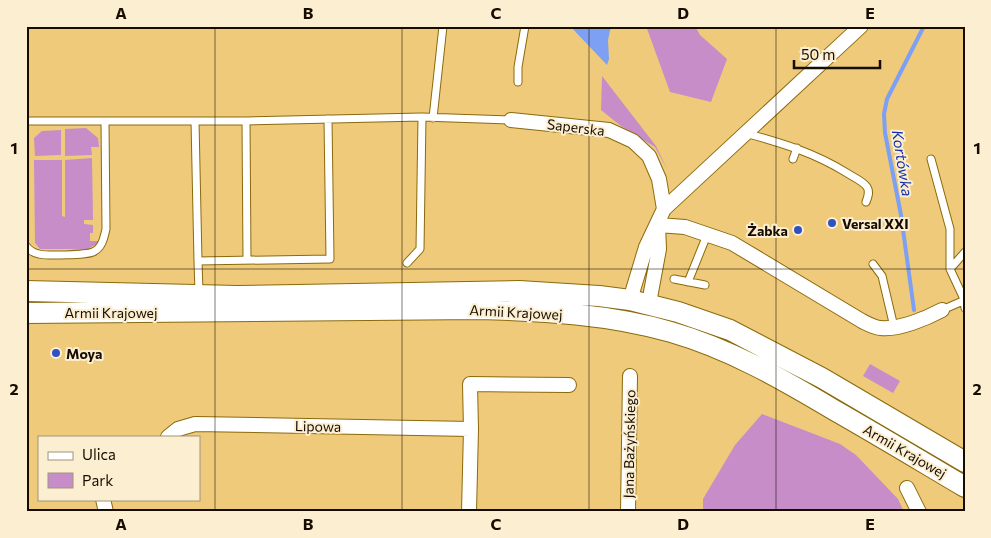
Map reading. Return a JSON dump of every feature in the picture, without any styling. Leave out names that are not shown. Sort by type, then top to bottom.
[{"type":"main road","name":"Armii Krajowej","points":[[26,291],[237,296],[519,291],[599,296],[640,302],[730,330],[822,378],[965,462]]},
{"type":"main road","points":[[635,323],[640,302]]},
{"type":"main road","name":"Armii Krajowej","points":[[26,313],[480,309],[588,316],[635,323],[695,340],[755,365],[965,486]]},
{"type":"street","points":[[640,302],[659,249],[658,225],[664,209],[861,26]]},
{"type":"street","name":"Saperska","points":[[512,120],[601,129],[626,136],[644,150],[653,162],[659,179],[664,209]]},
{"type":"street","points":[[658,225],[685,227],[732,243],[862,321],[880,329],[929,317],[942,310]]},
{"type":"street","name":"Jana Bażyńskiego","points":[[628,512],[630,376]]},
{"type":"street","points":[[469,512],[470,384],[568,385]]},
{"type":"street","name":"Lipowa","points":[[169,436],[178,429],[195,424],[471,430]]},
{"type":"street","points":[[907,488],[919,512]]},
{"type":"lane","points":[[433,118],[443,26]]},
{"type":"lane","points":[[518,82],[518,67],[525,26]]},
{"type":"lane","points":[[407,263],[420,248],[422,117]]},
{"type":"lane","points":[[26,121],[246,121],[422,117],[512,120]]},
{"type":"lane","points":[[198,261],[330,259],[328,120]]},
{"type":"lane","points":[[195,121],[199,294]]},
{"type":"lane","points":[[246,121],[247,260]]},
{"type":"lane","points":[[26,246],[30,251],[41,255],[86,254],[95,251],[104,241],[106,229],[105,122]]},
{"type":"lane","points":[[745,133],[797,148],[834,165],[866,186],[869,193],[866,202]]},
{"type":"lane","points":[[793,159],[797,148]]},
{"type":"lane","points":[[931,158],[950,229],[950,269],[965,299],[965,308]]},
{"type":"lane","points":[[688,282],[707,235]]},
{"type":"lane","points":[[950,269],[965,252]]},
{"type":"lane","points":[[873,264],[882,276],[894,327]]},
{"type":"lane","points":[[674,279],[705,285]]},
{"type":"lane","points":[[942,310],[965,299]]},
{"type":"green space","points":[[646,26],[695,26],[700,35],[727,59],[711,102],[670,92]]},
{"type":"green space","points":[[602,76],[656,146],[667,169],[655,147],[621,126],[601,110]]},
{"type":"green space","points":[[86,128],[98,138],[99,147],[91,147],[92,155],[65,156],[65,129]]},
{"type":"green space","points":[[61,130],[61,155],[35,156],[34,138],[42,131]]},
{"type":"green space","points":[[92,158],[93,220],[84,220],[84,224],[93,225],[90,241],[99,242],[88,249],[40,249],[35,243],[34,160],[62,160],[62,216],[65,217],[65,160]]},
{"type":"green space","points":[[870,364],[900,381],[893,393],[863,376]]},
{"type":"green space","points":[[762,414],[840,444],[856,455],[898,499],[904,512],[703,512],[703,499],[735,445]]},
{"type":"water","points":[[570,26],[611,26],[608,40],[609,59],[607,65]]},
{"type":"waterway","name":"Kortówka","points":[[914,310],[901,215],[885,133],[884,114],[887,99],[924,26]]},
{"type":"place","name":"Versal XXI","points":[[832,223]]},
{"type":"place","name":"Żabka","points":[[798,230]]},
{"type":"place","name":"Moya","points":[[56,353]]}]
